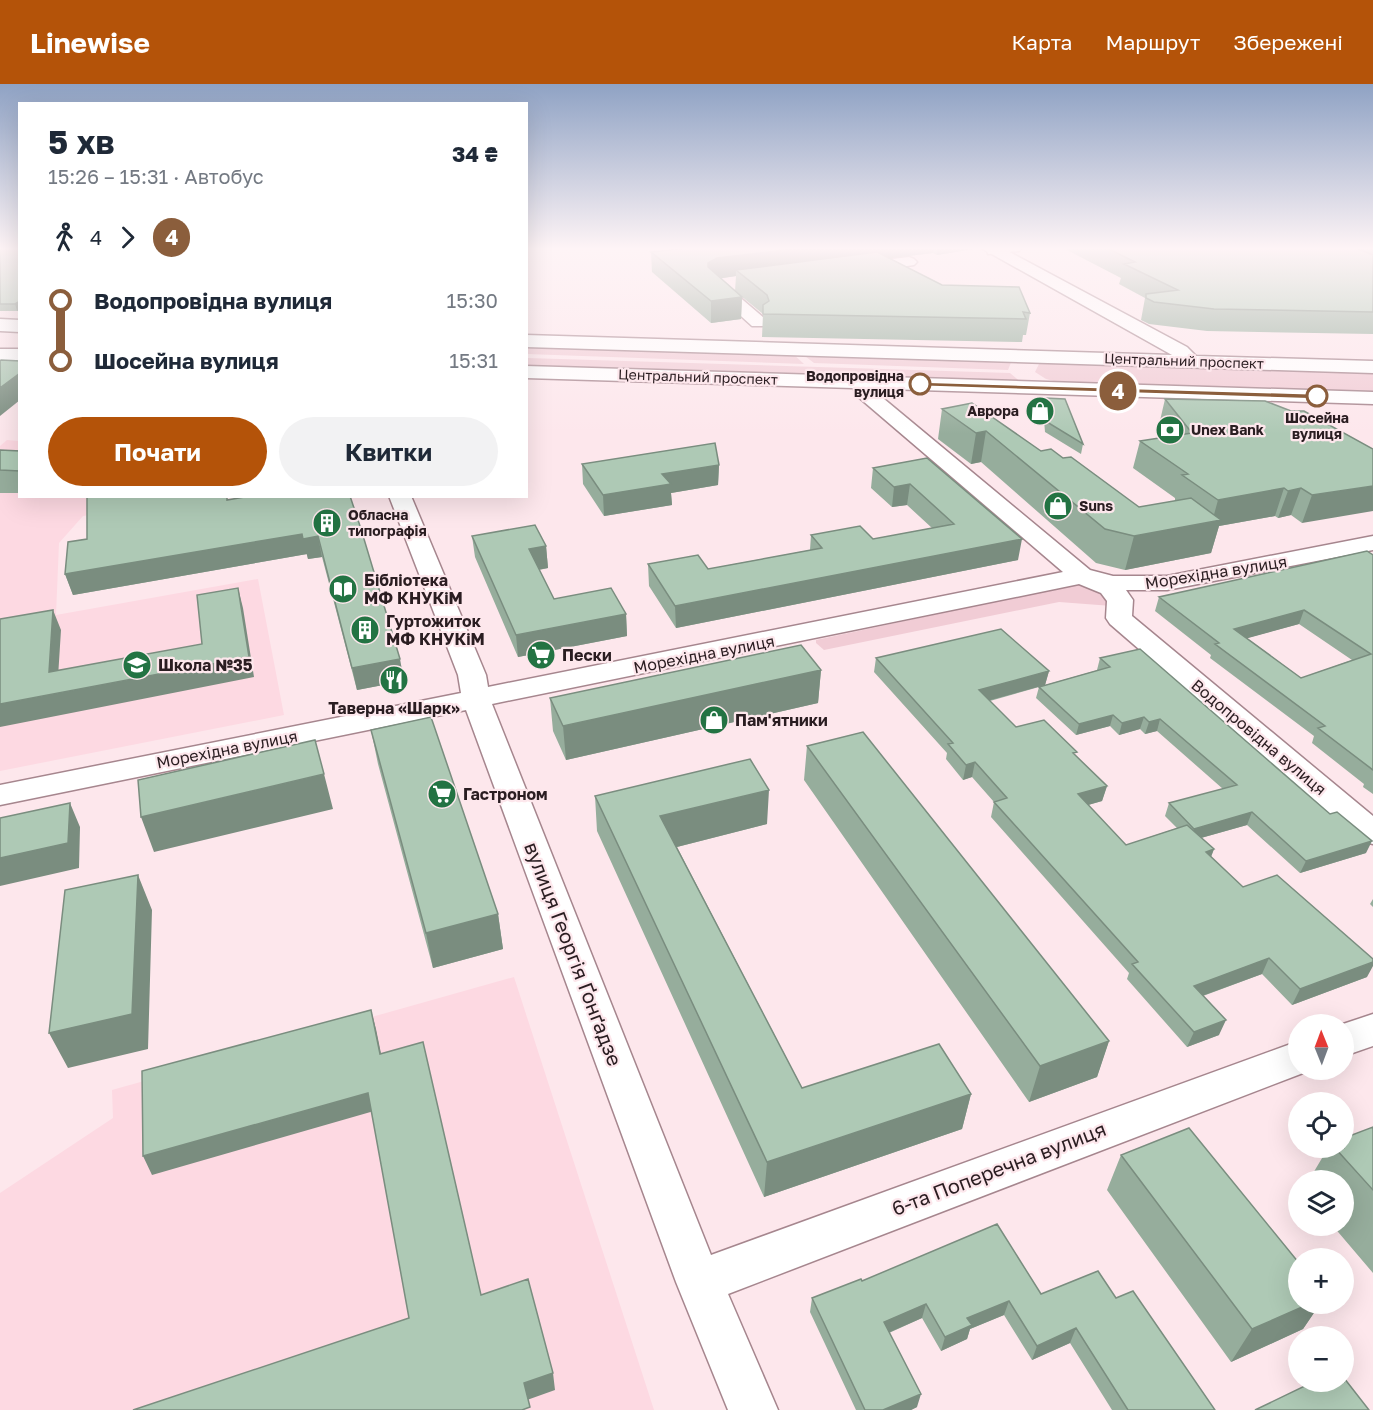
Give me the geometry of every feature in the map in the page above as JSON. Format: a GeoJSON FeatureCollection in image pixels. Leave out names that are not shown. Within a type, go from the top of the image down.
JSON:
{"type":"FeatureCollection","features":[{"type":"Feature","properties":{"kind":"main road"},"geometry":{"type":"LineString","coordinates":[[1103,310],[1180,351],[1190,361]]}},
{"type":"Feature","properties":{"kind":"main road"},"geometry":{"type":"LineString","coordinates":[[0,325],[18,326]]}},
{"type":"Feature","properties":{"kind":"main road","name":"Центральний проспект"},"geometry":{"type":"LineString","coordinates":[[528,341],[1372,367]]}},
{"type":"Feature","properties":{"kind":"main road"},"geometry":{"type":"LineString","coordinates":[[1050,357],[1028,362],[1023,372],[1038,383],[1057,388]]}},
{"type":"Feature","properties":{"kind":"main road","name":"Центральний проспект"},"geometry":{"type":"LineString","coordinates":[[528,372],[1373,398]]}},
{"type":"Feature","properties":{"kind":"main road"},"geometry":{"type":"LineString","coordinates":[[1275,395],[1290,411],[1301,417]]}},
{"type":"Feature","properties":{"kind":"street"},"geometry":{"type":"LineString","coordinates":[[744,310],[758,322]]}},
{"type":"Feature","properties":{"kind":"street","name":"Водопровідна вулиця"},"geometry":{"type":"LineString","coordinates":[[860,382],[863,392],[1082,576],[1110,588],[1120,600],[1119,618],[1373,832]]}},
{"type":"Feature","properties":{"kind":"street","name":"вулиця Георгія Ґонґадзе"},"geometry":{"type":"LineString","coordinates":[[401,498],[472,675],[476,699],[699,1282],[753,1410]]}},
{"type":"Feature","properties":{"kind":"street","name":"Морехідна вулиця"},"geometry":{"type":"LineString","coordinates":[[0,795],[1082,576],[1113,583],[1167,582],[1373,543]]}},
{"type":"Feature","properties":{"kind":"street"},"geometry":{"type":"LineString","coordinates":[[1354,1037],[1373,1030]]}},
{"type":"Feature","properties":{"kind":"street","name":"6-та Поперечна вулиця"},"geometry":{"type":"LineString","coordinates":[[699,1282],[1288,1061]]}},
{"type":"Feature","properties":{"kind":"shaded area"},"geometry":{"type":"Polygon","coordinates":[[[528,345],[792,353],[804,364],[528,354],[528,345]]]}},
{"type":"Feature","properties":{"kind":"shaded area"},"geometry":{"type":"Polygon","coordinates":[[[801,353],[1012,360],[1008,370],[814,363],[801,353]]]}},
{"type":"Feature","properties":{"kind":"shaded area"},"geometry":{"type":"Polygon","coordinates":[[[528,358],[1010,373],[1022,383],[528,367],[528,358]]]}},
{"type":"Feature","properties":{"kind":"shaded area"},"geometry":{"type":"Polygon","coordinates":[[[1048,361],[1373,372],[1373,393],[1066,384],[1046,379],[1035,372],[1039,364],[1048,361]]]}},
{"type":"Feature","properties":{"kind":"shaded area","name":"Школа №35"},"geometry":{"type":"Polygon","coordinates":[[[7,440],[18,441],[18,498],[191,498],[83,516],[59,543],[56,615],[258,579],[284,715],[0,771],[0,446],[7,440]]]}},
{"type":"Feature","properties":{"kind":"shaded area"},"geometry":{"type":"Polygon","coordinates":[[[1077,584],[1097,586],[1112,606],[1059,602],[824,650],[816,643],[816,640],[1077,584]]]}},
{"type":"Feature","properties":{"kind":"shaded area"},"geometry":{"type":"Polygon","coordinates":[[[514,977],[654,1410],[0,1410],[0,1193],[113,1118],[112,1090],[514,977]]]}},
{"type":"Feature","properties":{"kind":"building"},"geometry":{"type":"Polygon","coordinates":[[[763,310],[1029,310],[1030,313],[1023,312],[1026,319],[763,314],[763,310]]]}},
{"type":"Feature","properties":{"kind":"building"},"geometry":{"type":"Polygon","coordinates":[[[1261,310],[1373,310],[1373,312],[1261,310]]]}},
{"type":"Feature","properties":{"kind":"building"},"geometry":{"type":"Polygon","coordinates":[[[0,361],[18,361],[18,374],[0,388],[0,361]]]}},
{"type":"Feature","properties":{"kind":"building"},"geometry":{"type":"Polygon","coordinates":[[[1045,398],[1065,399],[1083,444],[1047,422],[1045,398]]]}},
{"type":"Feature","properties":{"kind":"building"},"geometry":{"type":"Polygon","coordinates":[[[1165,399],[1265,401],[1291,411],[1304,411],[1373,449],[1373,486],[1312,495],[1301,488],[1288,491],[1284,488],[1218,500],[1182,475],[1188,474],[1140,441],[1192,433],[1165,399]]]}},
{"type":"Feature","properties":{"kind":"building"},"geometry":{"type":"Polygon","coordinates":[[[972,403],[1041,451],[1051,449],[1063,458],[1071,457],[1139,507],[1191,498],[1221,520],[1134,536],[1105,529],[986,431],[976,433],[942,409],[972,403]]]}},
{"type":"Feature","properties":{"kind":"building"},"geometry":{"type":"Polygon","coordinates":[[[715,443],[719,465],[662,474],[671,484],[603,495],[582,464],[715,443]]]}},
{"type":"Feature","properties":{"kind":"building"},"geometry":{"type":"Polygon","coordinates":[[[0,450],[18,451],[18,471],[0,470],[0,450]]]}},
{"type":"Feature","properties":{"kind":"building"},"geometry":{"type":"Polygon","coordinates":[[[927,458],[1022,539],[675,606],[648,564],[698,555],[708,569],[822,548],[811,535],[860,526],[873,539],[954,524],[910,484],[894,487],[873,468],[927,458]]]}},
{"type":"Feature","properties":{"kind":"building"},"geometry":{"type":"Polygon","coordinates":[[[87,498],[227,498],[227,500],[238,498],[351,498],[400,659],[352,668],[318,536],[303,539],[302,534],[65,574],[68,542],[87,539],[87,498]]]}},
{"type":"Feature","properties":{"kind":"building"},"geometry":{"type":"Polygon","coordinates":[[[535,525],[546,546],[529,549],[554,599],[611,588],[626,614],[516,635],[472,536],[535,525]]]}},
{"type":"Feature","properties":{"kind":"building"},"geometry":{"type":"Polygon","coordinates":[[[1367,551],[1373,555],[1373,770],[1318,728],[1325,726],[1215,644],[1219,643],[1159,597],[1367,551]],[[1304,610],[1234,629],[1301,678],[1371,654],[1304,610]]]}},
{"type":"Feature","properties":{"kind":"building"},"geometry":{"type":"Polygon","coordinates":[[[238,588],[249,657],[0,704],[0,619],[53,610],[49,672],[202,644],[197,595],[238,588]]]}},
{"type":"Feature","properties":{"kind":"building"},"geometry":{"type":"Polygon","coordinates":[[[1001,629],[1049,671],[979,690],[1016,727],[1044,720],[1077,752],[1073,753],[1107,786],[1078,794],[1126,845],[1187,825],[1214,849],[1206,852],[1243,887],[1277,875],[1373,959],[1373,962],[1300,989],[1269,958],[1194,986],[1226,1020],[1194,1032],[1132,964],[1138,962],[994,802],[1007,798],[975,762],[966,765],[948,744],[953,743],[876,658],[1001,629]]]}},
{"type":"Feature","properties":{"kind":"building"},"geometry":{"type":"Polygon","coordinates":[[[801,645],[821,670],[563,726],[550,698],[801,645]]]}},
{"type":"Feature","properties":{"kind":"building"},"geometry":{"type":"Polygon","coordinates":[[[1140,649],[1330,814],[1337,812],[1372,841],[1306,861],[1252,812],[1194,829],[1169,803],[1237,785],[1160,719],[1149,722],[1144,717],[1122,723],[1113,715],[1079,724],[1039,687],[1110,667],[1100,658],[1140,649]]]}},
{"type":"Feature","properties":{"kind":"building"},"geometry":{"type":"Polygon","coordinates":[[[431,717],[498,914],[426,933],[371,730],[431,717]]]}},
{"type":"Feature","properties":{"kind":"building"},"geometry":{"type":"Polygon","coordinates":[[[863,732],[1109,1041],[1040,1066],[807,746],[863,732]]]}},
{"type":"Feature","properties":{"kind":"building"},"geometry":{"type":"Polygon","coordinates":[[[315,740],[324,774],[141,817],[138,780],[315,740]]]}},
{"type":"Feature","properties":{"kind":"building"},"geometry":{"type":"Polygon","coordinates":[[[750,759],[769,790],[660,816],[802,1088],[939,1044],[971,1094],[767,1162],[595,796],[750,759]]]}},
{"type":"Feature","properties":{"kind":"building"},"geometry":{"type":"Polygon","coordinates":[[[70,803],[68,843],[0,858],[0,818],[70,803]]]}},
{"type":"Feature","properties":{"kind":"building"},"geometry":{"type":"Polygon","coordinates":[[[138,875],[132,1014],[49,1033],[65,890],[138,875]]]}},
{"type":"Feature","properties":{"kind":"building"},"geometry":{"type":"Polygon","coordinates":[[[371,1010],[380,1054],[423,1042],[481,1295],[528,1279],[553,1373],[524,1383],[530,1407],[522,1410],[133,1410],[409,1318],[368,1093],[143,1156],[142,1071],[371,1010]]]}},
{"type":"Feature","properties":{"kind":"building"},"geometry":{"type":"Polygon","coordinates":[[[1373,1127],[1373,1190],[1344,1158],[1354,1158],[1354,1134],[1373,1127]]]}},
{"type":"Feature","properties":{"kind":"building"},"geometry":{"type":"Polygon","coordinates":[[[1189,1128],[1288,1250],[1288,1313],[1252,1329],[1121,1155],[1189,1128]]]}},
{"type":"Feature","properties":{"kind":"building"},"geometry":{"type":"Polygon","coordinates":[[[997,1224],[1041,1294],[1098,1271],[1116,1298],[1133,1291],[1215,1410],[1128,1410],[1076,1328],[1037,1346],[1009,1301],[967,1318],[972,1325],[945,1337],[926,1304],[884,1322],[921,1394],[883,1410],[865,1410],[812,1298],[861,1279],[862,1281],[997,1224]]]}},
{"type":"Feature","properties":{"kind":"building"},"geometry":{"type":"Polygon","coordinates":[[[1354,1391],[1369,1410],[1255,1410],[1292,1392],[1354,1391]]]}},
{"type":"Feature","properties":{"kind":"bus line","name":"4"},"geometry":{"type":"LineString","coordinates":[[920,384],[1317,396]]}},
{"type":"Feature","properties":{"kind":"place","name":"Водопровідна вулиця"},"geometry":{"type":"Point","coordinates":[920,384]}},
{"type":"Feature","properties":{"kind":"place","name":"Шосейна вулиця"},"geometry":{"type":"Point","coordinates":[1317,396]}},
{"type":"Feature","properties":{"kind":"place","name":"Аврора"},"geometry":{"type":"Point","coordinates":[1040,411]}},
{"type":"Feature","properties":{"kind":"place","name":"Unex Bank"},"geometry":{"type":"Point","coordinates":[1170,430]}},
{"type":"Feature","properties":{"kind":"place","name":"Suns"},"geometry":{"type":"Point","coordinates":[1058,506]}},
{"type":"Feature","properties":{"kind":"place","name":"Обласна типографія"},"geometry":{"type":"Point","coordinates":[327,523]}},
{"type":"Feature","properties":{"kind":"place","name":"Бібліотека МФ КНУКіМ"},"geometry":{"type":"Point","coordinates":[343,589]}},
{"type":"Feature","properties":{"kind":"place","name":"Гуртожиток МФ КНУКіМ"},"geometry":{"type":"Point","coordinates":[365,630]}},
{"type":"Feature","properties":{"kind":"place","name":"Пески"},"geometry":{"type":"Point","coordinates":[541,655]}},
{"type":"Feature","properties":{"kind":"place","name":"Школа №35"},"geometry":{"type":"Point","coordinates":[137,665]}},
{"type":"Feature","properties":{"kind":"place","name":"Таверна «Шарк»"},"geometry":{"type":"Point","coordinates":[394,680]}},
{"type":"Feature","properties":{"kind":"place","name":"Пам'ятники"},"geometry":{"type":"Point","coordinates":[714,720]}},
{"type":"Feature","properties":{"kind":"place","name":"Гастроном"},"geometry":{"type":"Point","coordinates":[442,794]}}]}
